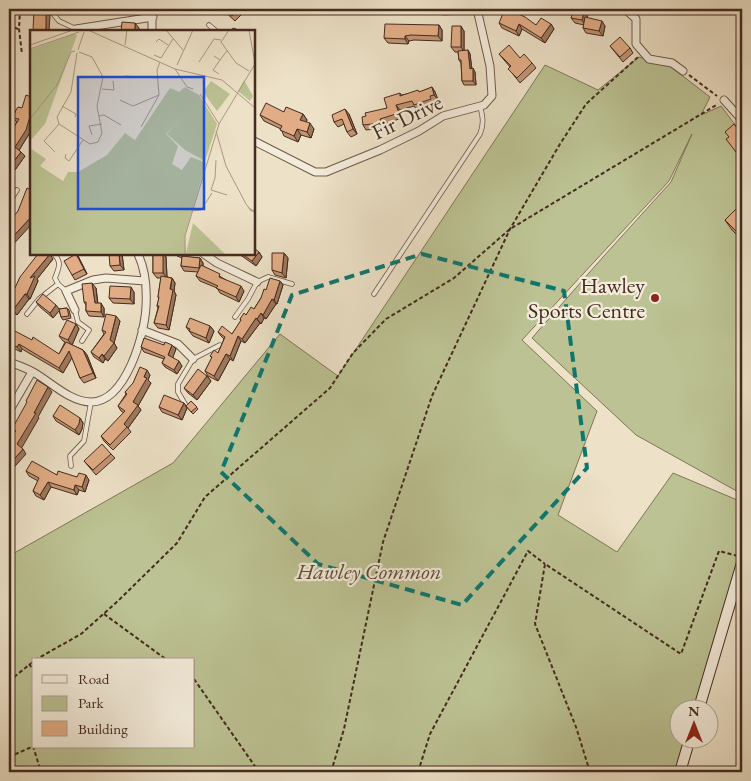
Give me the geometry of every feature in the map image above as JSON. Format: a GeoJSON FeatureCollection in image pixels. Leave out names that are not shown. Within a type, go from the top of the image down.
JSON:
{"type":"FeatureCollection","features":[{"type":"Feature","properties":{"kind":"street"},"geometry":{"type":"LineString","coordinates":[[436,9],[444,11],[478,9]]}},
{"type":"Feature","properties":{"kind":"street","name":"Fir Drive"},"geometry":{"type":"LineString","coordinates":[[255,142],[315,172],[326,172],[388,146],[419,131],[443,116],[484,105],[492,96],[490,66],[478,9]]}},
{"type":"Feature","properties":{"kind":"street"},"geometry":{"type":"LineString","coordinates":[[625,9],[636,19],[636,44],[642,51],[649,58],[672,63],[683,71]]}},
{"type":"Feature","properties":{"kind":"street"},"geometry":{"type":"LineString","coordinates":[[76,30],[153,13],[152,30]]}},
{"type":"Feature","properties":{"kind":"street"},"geometry":{"type":"LineString","coordinates":[[724,100],[740,123]]}},
{"type":"Feature","properties":{"kind":"street"},"geometry":{"type":"LineString","coordinates":[[9,362],[32,372],[76,399],[91,402],[105,398],[119,387],[132,363],[142,330],[146,307],[145,281],[142,262],[138,255]]}},
{"type":"Feature","properties":{"kind":"street"},"geometry":{"type":"LineString","coordinates":[[205,255],[217,263],[256,282]]}},
{"type":"Feature","properties":{"kind":"street"},"geometry":{"type":"LineString","coordinates":[[75,310],[66,291],[93,280],[106,278],[145,281]]}},
{"type":"Feature","properties":{"kind":"street"},"geometry":{"type":"LineString","coordinates":[[142,330],[178,344],[193,359]]}},
{"type":"Feature","properties":{"kind":"street"},"geometry":{"type":"LineString","coordinates":[[9,416],[10,408],[32,372]]}},
{"type":"Feature","properties":{"kind":"street"},"geometry":{"type":"LineString","coordinates":[[702,698],[742,563]]}},
{"type":"Feature","properties":{"kind":"street"},"geometry":{"type":"LineString","coordinates":[[680,772],[687,748]]}},
{"type":"Feature","properties":{"kind":"lane"},"geometry":{"type":"LineString","coordinates":[[50,10],[59,21],[76,30]]}},
{"type":"Feature","properties":{"kind":"lane"},"geometry":{"type":"LineString","coordinates":[[209,25],[215,30]]}},
{"type":"Feature","properties":{"kind":"lane"},"geometry":{"type":"LineString","coordinates":[[374,294],[480,134],[483,120],[480,106]]}},
{"type":"Feature","properties":{"kind":"lane"},"geometry":{"type":"LineString","coordinates":[[9,202],[17,190]]}},
{"type":"Feature","properties":{"kind":"lane"},"geometry":{"type":"LineString","coordinates":[[55,255],[59,259],[55,278],[58,284],[66,291]]}},
{"type":"Feature","properties":{"kind":"lane"},"geometry":{"type":"LineString","coordinates":[[235,317],[248,299],[256,282],[268,277],[292,284]]}},
{"type":"Feature","properties":{"kind":"lane"},"geometry":{"type":"LineString","coordinates":[[27,314],[39,299],[58,284]]}},
{"type":"Feature","properties":{"kind":"lane"},"geometry":{"type":"LineString","coordinates":[[75,310],[78,322],[89,330],[82,342]]}},
{"type":"Feature","properties":{"kind":"lane"},"geometry":{"type":"LineString","coordinates":[[185,404],[178,392],[178,384],[193,359],[220,345]]}},
{"type":"Feature","properties":{"kind":"lane"},"geometry":{"type":"LineString","coordinates":[[71,466],[70,456],[84,440],[87,431],[91,402]]}},
{"type":"Feature","properties":{"kind":"path"},"geometry":{"type":"LineString","coordinates":[[20,9],[19,29],[22,54]]}},
{"type":"Feature","properties":{"kind":"path"},"geometry":{"type":"LineString","coordinates":[[9,25],[19,29]]}},
{"type":"Feature","properties":{"kind":"path"},"geometry":{"type":"LineString","coordinates":[[330,772],[344,729],[383,542],[432,396],[510,229],[560,144],[586,104],[639,57],[642,51]]}},
{"type":"Feature","properties":{"kind":"path"},"geometry":{"type":"LineString","coordinates":[[38,658],[81,634],[104,614],[177,542],[205,497],[330,388],[353,353],[386,319],[454,278],[510,229],[724,100],[683,71]]}},
{"type":"Feature","properties":{"kind":"path"},"geometry":{"type":"LineString","coordinates":[[418,772],[430,734],[528,550],[545,564],[681,654],[719,551],[742,557]]}},
{"type":"Feature","properties":{"kind":"path"},"geometry":{"type":"LineString","coordinates":[[545,564],[535,624],[576,727],[590,772]]}},
{"type":"Feature","properties":{"kind":"path"},"geometry":{"type":"LineString","coordinates":[[104,614],[164,658]]}},
{"type":"Feature","properties":{"kind":"path"},"geometry":{"type":"LineString","coordinates":[[9,681],[32,662]]}},
{"type":"Feature","properties":{"kind":"path"},"geometry":{"type":"LineString","coordinates":[[29,664],[32,668]]}},
{"type":"Feature","properties":{"kind":"path"},"geometry":{"type":"LineString","coordinates":[[195,680],[259,772]]}},
{"type":"Feature","properties":{"kind":"path"},"geometry":{"type":"LineString","coordinates":[[9,757],[32,746]]}},
{"type":"Feature","properties":{"kind":"path"},"geometry":{"type":"LineString","coordinates":[[34,748],[41,772]]}},
{"type":"Feature","properties":{"kind":"highlighted area"},"geometry":{"type":"Polygon","coordinates":[[[422,254],[564,291],[587,468],[462,605],[318,564],[221,472],[292,295],[422,254]]]}},
{"type":"Feature","properties":{"kind":"green space","name":"Hawley Common"},"geometry":{"type":"Polygon","coordinates":[[[639,57],[671,67],[710,97],[701,115],[721,106],[742,134],[742,494],[636,435],[532,338],[671,182],[692,134],[669,181],[522,340],[597,411],[558,515],[617,552],[673,473],[742,502],[742,564],[703,698],[668,698],[668,748],[689,748],[682,772],[9,772],[9,556],[173,463],[280,334],[338,376],[545,65],[598,90],[639,57]]]}},
{"type":"Feature","properties":{"kind":"building"},"geometry":{"type":"Polygon","coordinates":[[[34,9],[45,9],[46,30],[33,30],[34,9]]]}},
{"type":"Feature","properties":{"kind":"building"},"geometry":{"type":"Polygon","coordinates":[[[224,9],[239,9],[232,16],[224,9]]]}},
{"type":"Feature","properties":{"kind":"building"},"geometry":{"type":"Polygon","coordinates":[[[574,9],[585,9],[582,20],[571,18],[574,9]]]}},
{"type":"Feature","properties":{"kind":"building"},"geometry":{"type":"Polygon","coordinates":[[[504,11],[511,14],[512,11],[536,25],[541,18],[551,24],[541,38],[519,24],[516,31],[499,23],[504,11]]]}},
{"type":"Feature","properties":{"kind":"building"},"geometry":{"type":"Polygon","coordinates":[[[585,17],[602,21],[599,31],[583,28],[585,17]]]}},
{"type":"Feature","properties":{"kind":"building"},"geometry":{"type":"Polygon","coordinates":[[[122,22],[135,23],[135,30],[121,30],[122,22]]]}},
{"type":"Feature","properties":{"kind":"building"},"geometry":{"type":"Polygon","coordinates":[[[385,24],[439,25],[438,36],[411,35],[405,36],[405,39],[384,38],[385,24]]]}},
{"type":"Feature","properties":{"kind":"building"},"geometry":{"type":"Polygon","coordinates":[[[452,26],[461,26],[461,47],[451,47],[452,26]]]}},
{"type":"Feature","properties":{"kind":"building"},"geometry":{"type":"Polygon","coordinates":[[[620,37],[630,48],[620,57],[610,46],[620,37]]]}},
{"type":"Feature","properties":{"kind":"building"},"geometry":{"type":"Polygon","coordinates":[[[509,45],[520,58],[524,54],[532,63],[517,78],[508,69],[511,66],[499,54],[509,45]]]}},
{"type":"Feature","properties":{"kind":"building"},"geometry":{"type":"Polygon","coordinates":[[[468,50],[470,69],[473,68],[473,81],[462,81],[461,60],[459,60],[458,51],[468,50]]]}},
{"type":"Feature","properties":{"kind":"building"},"geometry":{"type":"Polygon","coordinates":[[[432,87],[434,95],[430,96],[431,99],[414,105],[412,101],[396,105],[399,113],[380,119],[381,123],[363,125],[362,117],[366,116],[365,113],[387,108],[384,98],[400,93],[400,96],[418,90],[419,92],[432,87]]]}},
{"type":"Feature","properties":{"kind":"building"},"geometry":{"type":"Polygon","coordinates":[[[26,95],[30,97],[30,116],[26,130],[15,147],[21,152],[11,165],[9,163],[9,135],[19,119],[13,118],[16,110],[18,107],[22,108],[26,95]]]}},
{"type":"Feature","properties":{"kind":"building"},"geometry":{"type":"Polygon","coordinates":[[[266,103],[284,112],[286,107],[303,114],[300,120],[310,123],[307,132],[297,129],[294,136],[280,130],[282,126],[260,115],[266,103]]]}},
{"type":"Feature","properties":{"kind":"building"},"geometry":{"type":"Polygon","coordinates":[[[345,109],[353,129],[347,132],[342,119],[334,122],[332,115],[345,109]]]}},
{"type":"Feature","properties":{"kind":"building"},"geometry":{"type":"Polygon","coordinates":[[[734,124],[742,135],[742,166],[736,157],[739,156],[726,139],[729,137],[725,132],[734,124]]]}},
{"type":"Feature","properties":{"kind":"building"},"geometry":{"type":"Polygon","coordinates":[[[27,188],[30,190],[30,218],[9,241],[9,222],[18,211],[27,188]]]}},
{"type":"Feature","properties":{"kind":"building"},"geometry":{"type":"Polygon","coordinates":[[[742,203],[742,237],[725,220],[742,203]]]}},
{"type":"Feature","properties":{"kind":"building"},"geometry":{"type":"Polygon","coordinates":[[[255,249],[259,252],[252,261],[243,255],[255,255],[255,249]]]}},
{"type":"Feature","properties":{"kind":"building"},"geometry":{"type":"Polygon","coordinates":[[[272,253],[284,253],[282,273],[272,270],[272,253]]]}},
{"type":"Feature","properties":{"kind":"building"},"geometry":{"type":"Polygon","coordinates":[[[37,255],[49,255],[30,278],[35,276],[27,294],[25,294],[13,310],[9,306],[9,294],[14,290],[20,277],[37,255]]]}},
{"type":"Feature","properties":{"kind":"building"},"geometry":{"type":"Polygon","coordinates":[[[77,255],[84,269],[72,275],[64,261],[77,255]]]}},
{"type":"Feature","properties":{"kind":"building"},"geometry":{"type":"Polygon","coordinates":[[[109,255],[119,255],[120,265],[110,266],[109,255]]]}},
{"type":"Feature","properties":{"kind":"building"},"geometry":{"type":"Polygon","coordinates":[[[153,255],[163,255],[163,273],[153,273],[153,255]]]}},
{"type":"Feature","properties":{"kind":"building"},"geometry":{"type":"Polygon","coordinates":[[[182,256],[200,258],[199,268],[181,266],[182,256]]]}},
{"type":"Feature","properties":{"kind":"building"},"geometry":{"type":"Polygon","coordinates":[[[201,265],[220,274],[219,277],[241,286],[236,297],[196,276],[201,265]]]}},
{"type":"Feature","properties":{"kind":"building"},"geometry":{"type":"Polygon","coordinates":[[[161,276],[172,278],[170,289],[173,290],[166,325],[154,323],[159,306],[157,306],[161,276]]]}},
{"type":"Feature","properties":{"kind":"building"},"geometry":{"type":"Polygon","coordinates":[[[270,278],[280,281],[274,300],[272,299],[263,315],[261,313],[256,318],[242,339],[238,336],[230,356],[226,354],[214,376],[205,371],[212,357],[210,356],[214,350],[218,353],[225,337],[218,332],[222,326],[232,334],[244,313],[246,315],[251,307],[254,309],[264,289],[266,290],[270,278]]]}},
{"type":"Feature","properties":{"kind":"building"},"geometry":{"type":"Polygon","coordinates":[[[92,283],[95,303],[101,303],[101,312],[86,311],[82,284],[92,283]]]}},
{"type":"Feature","properties":{"kind":"building"},"geometry":{"type":"Polygon","coordinates":[[[110,286],[131,287],[130,299],[109,298],[110,286]]]}},
{"type":"Feature","properties":{"kind":"building"},"geometry":{"type":"Polygon","coordinates":[[[43,294],[56,305],[50,313],[36,302],[43,294]]]}},
{"type":"Feature","properties":{"kind":"building"},"geometry":{"type":"Polygon","coordinates":[[[67,308],[69,316],[61,317],[59,309],[67,308]]]}},
{"type":"Feature","properties":{"kind":"building"},"geometry":{"type":"Polygon","coordinates":[[[106,314],[116,316],[110,340],[114,343],[104,356],[102,354],[99,358],[91,352],[106,332],[102,330],[106,314]]]}},
{"type":"Feature","properties":{"kind":"building"},"geometry":{"type":"Polygon","coordinates":[[[190,318],[210,326],[206,338],[189,331],[190,329],[186,327],[190,318]]]}},
{"type":"Feature","properties":{"kind":"building"},"geometry":{"type":"Polygon","coordinates":[[[67,320],[76,324],[68,340],[59,336],[67,320]]]}},
{"type":"Feature","properties":{"kind":"building"},"geometry":{"type":"Polygon","coordinates":[[[13,330],[32,340],[33,337],[59,354],[66,342],[83,350],[93,373],[80,378],[69,351],[59,368],[19,344],[17,347],[9,343],[9,336],[13,330]]]}},
{"type":"Feature","properties":{"kind":"building"},"geometry":{"type":"Polygon","coordinates":[[[144,338],[164,345],[165,342],[172,345],[168,355],[179,361],[174,370],[162,363],[165,357],[141,347],[144,338]]]}},
{"type":"Feature","properties":{"kind":"building"},"geometry":{"type":"Polygon","coordinates":[[[140,367],[147,370],[144,377],[147,378],[133,402],[138,405],[124,424],[127,427],[110,445],[101,436],[125,411],[118,406],[127,394],[125,392],[133,383],[140,367]]]}},
{"type":"Feature","properties":{"kind":"building"},"geometry":{"type":"Polygon","coordinates":[[[198,369],[207,376],[193,395],[184,388],[198,369]]]}},
{"type":"Feature","properties":{"kind":"building"},"geometry":{"type":"Polygon","coordinates":[[[37,380],[48,387],[34,413],[36,413],[17,444],[23,449],[9,465],[9,439],[16,431],[12,429],[37,380]]]}},
{"type":"Feature","properties":{"kind":"building"},"geometry":{"type":"Polygon","coordinates":[[[164,395],[184,403],[178,415],[159,407],[164,395]]]}},
{"type":"Feature","properties":{"kind":"building"},"geometry":{"type":"Polygon","coordinates":[[[191,401],[197,407],[191,412],[186,406],[191,401]]]}},
{"type":"Feature","properties":{"kind":"building"},"geometry":{"type":"Polygon","coordinates":[[[60,405],[80,418],[75,430],[53,416],[60,405]]]}},
{"type":"Feature","properties":{"kind":"building"},"geometry":{"type":"Polygon","coordinates":[[[102,444],[111,454],[93,470],[84,461],[102,444]]]}},
{"type":"Feature","properties":{"kind":"building"},"geometry":{"type":"Polygon","coordinates":[[[32,461],[57,475],[58,471],[77,477],[79,473],[86,475],[82,487],[75,485],[74,490],[48,482],[40,495],[33,491],[39,478],[26,471],[32,461]]]}},
{"type":"Feature","properties":{"kind":"place","name":"Hawley Sports Centre"},"geometry":{"type":"Point","coordinates":[655,298]}}]}
